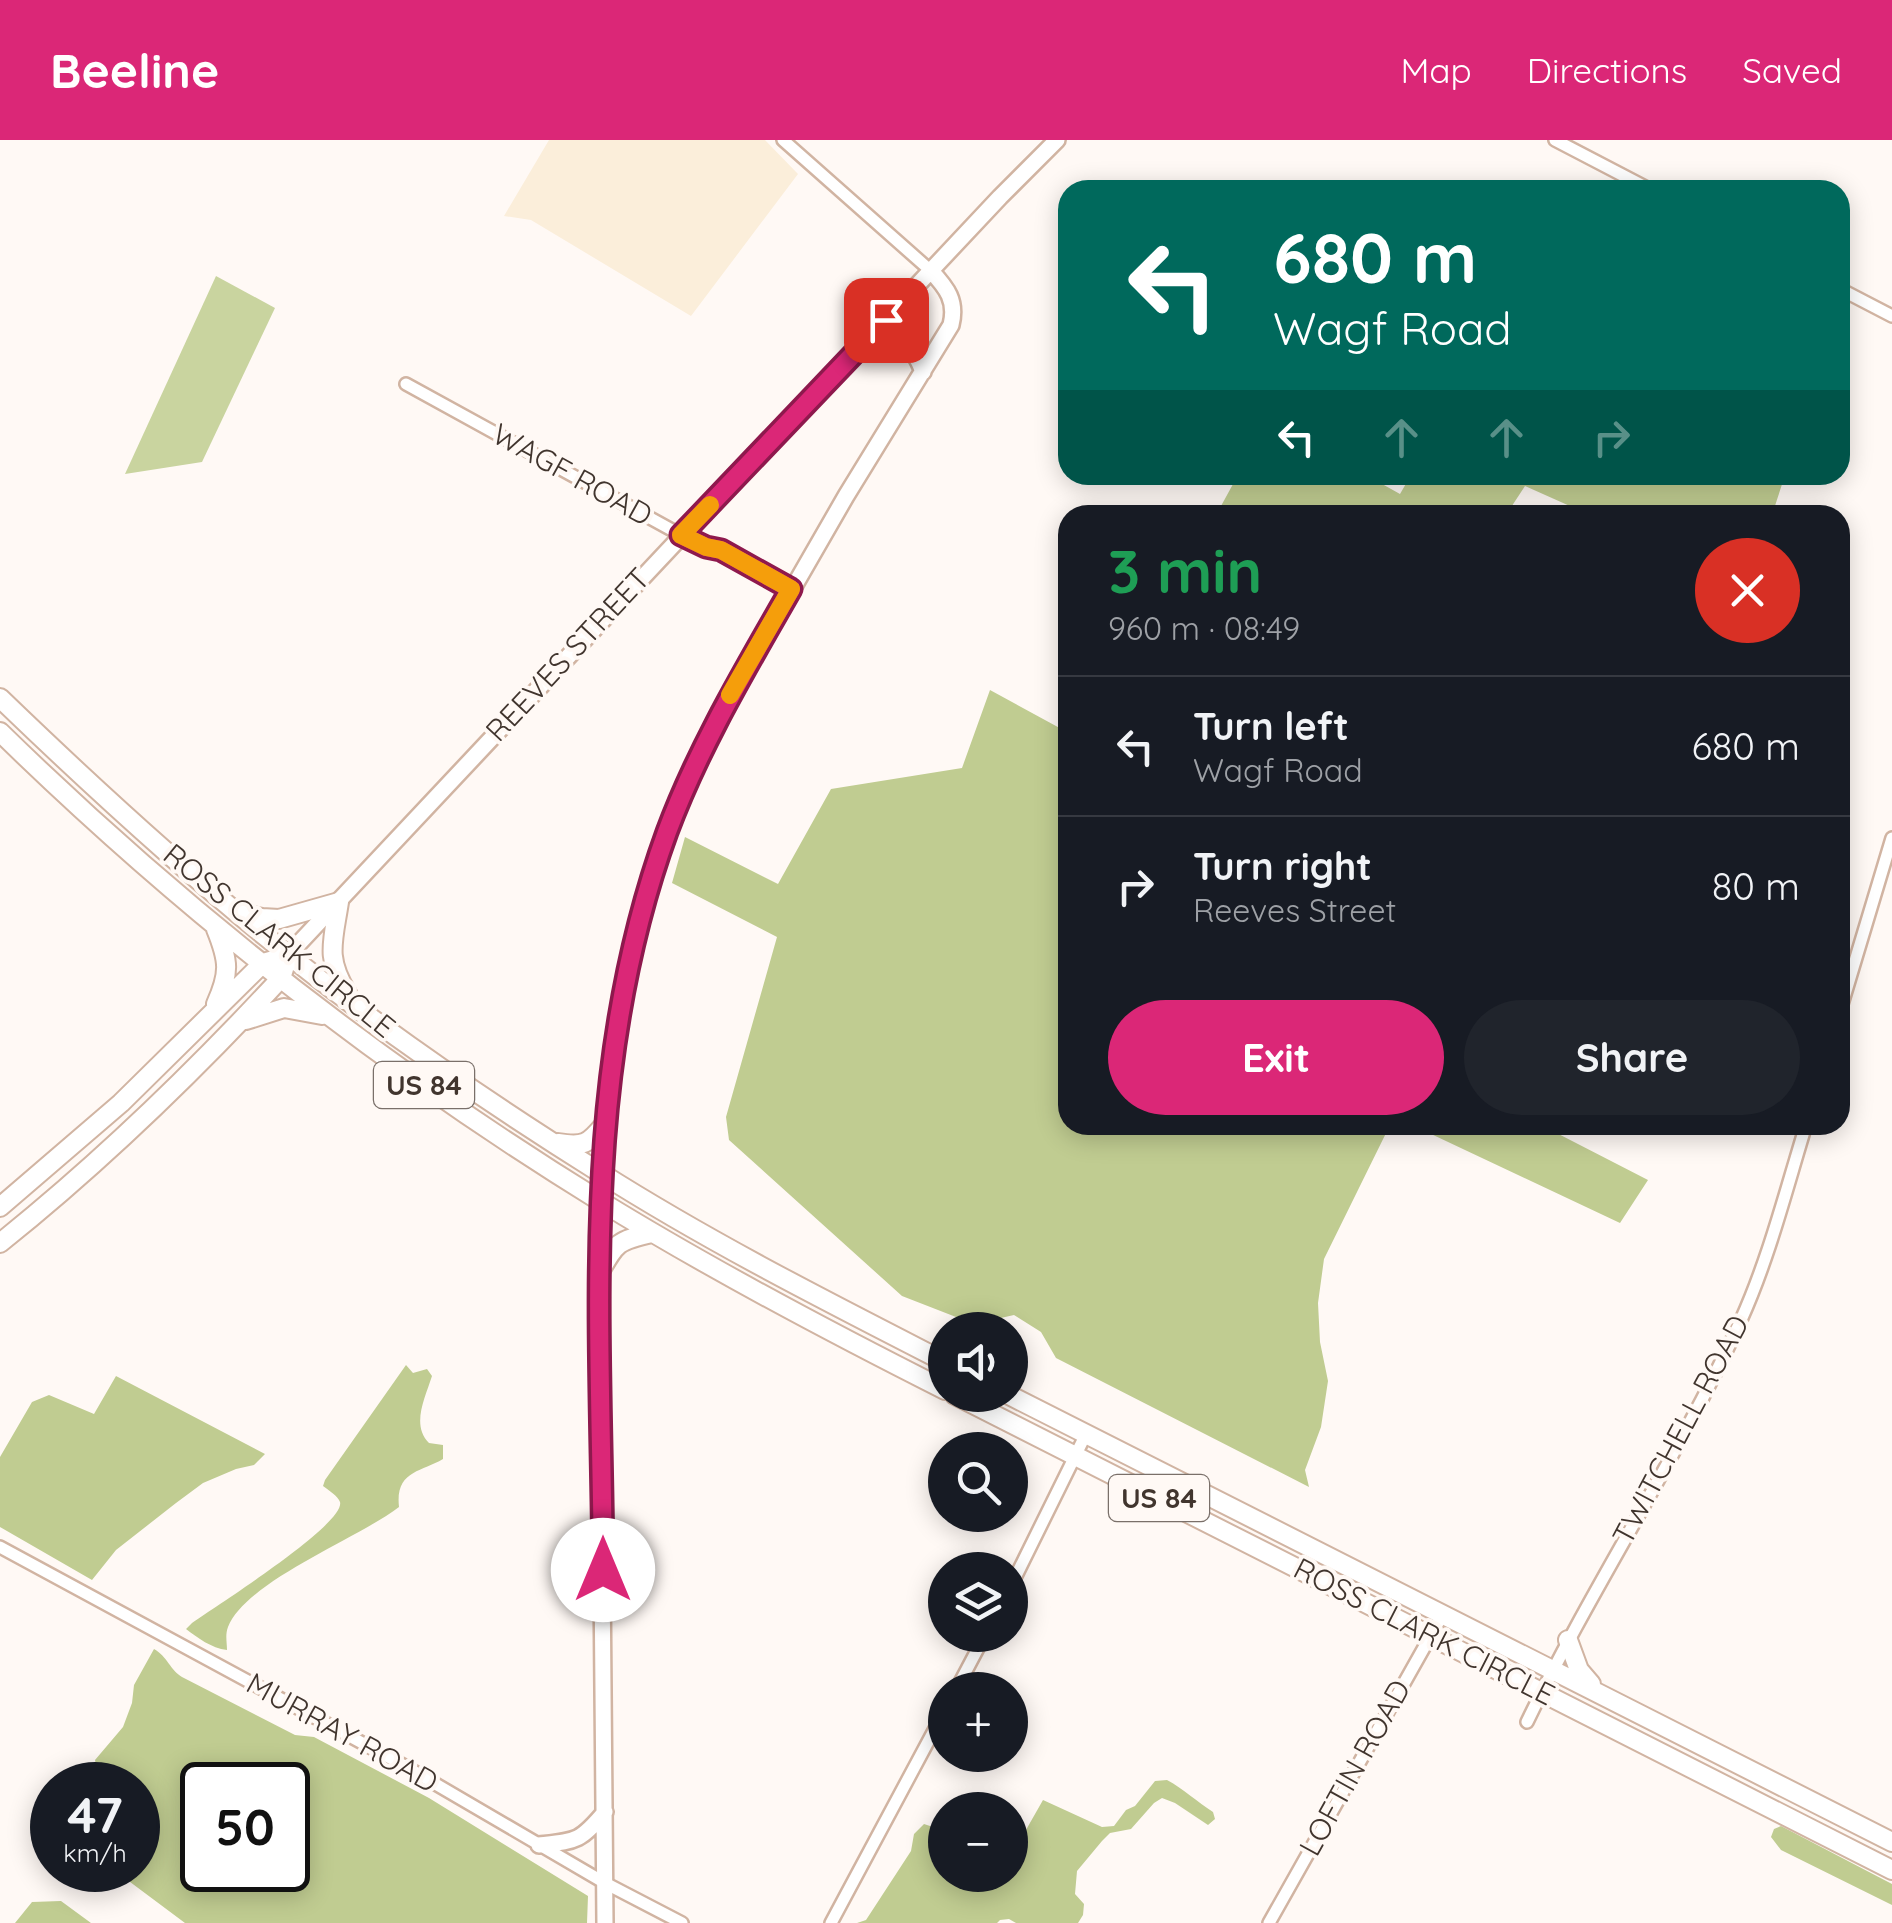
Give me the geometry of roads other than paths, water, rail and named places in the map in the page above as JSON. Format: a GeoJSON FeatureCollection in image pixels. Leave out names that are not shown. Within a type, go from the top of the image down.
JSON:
{"type":"FeatureCollection","features":[{"type":"Feature","properties":{"kind":"highway","name":"ROSS CLARK CIRCLE"},"geometry":{"type":"LineString","coordinates":[[0,698],[126,816],[237,912],[352,1002],[602,1174],[784,1279],[928,1353]]}},
{"type":"Feature","properties":{"kind":"highway","name":"ROSS CLARK CIRCLE"},"geometry":{"type":"LineString","coordinates":[[0,732],[108,834],[214,924],[330,1017],[475,1120],[652,1232],[786,1308],[928,1381]]}},
{"type":"Feature","properties":{"kind":"highway"},"geometry":{"type":"LineString","coordinates":[[237,912],[279,919],[339,902],[332,957],[337,976],[352,1002]]}},
{"type":"Feature","properties":{"kind":"highway"},"geometry":{"type":"LineString","coordinates":[[209,1019],[228,968],[214,924]]}},
{"type":"Feature","properties":{"kind":"highway","name":"REEVES STREET"},"geometry":{"type":"LineString","coordinates":[[0,1207],[121,1103],[263,964],[288,954]]}},
{"type":"Feature","properties":{"kind":"highway","name":"REEVES STREET"},"geometry":{"type":"LineString","coordinates":[[0,1243],[154,1106],[241,1022],[281,978],[288,954]]}},
{"type":"Feature","properties":{"kind":"highway"},"geometry":{"type":"LineString","coordinates":[[241,1022],[284,1008],[330,1017]]}},
{"type":"Feature","properties":{"kind":"highway"},"geometry":{"type":"LineString","coordinates":[[553,1142],[585,1144],[604,1124]]}},
{"type":"Feature","properties":{"kind":"highway"},"geometry":{"type":"LineString","coordinates":[[598,1275],[618,1244],[652,1232]]}},
{"type":"Feature","properties":{"kind":"highway","name":"ROSS CLARK CIRCLE"},"geometry":{"type":"LineString","coordinates":[[1028,1405],[1892,1842]]}},
{"type":"Feature","properties":{"kind":"highway","name":"ROSS CLARK CIRCLE"},"geometry":{"type":"LineString","coordinates":[[989,1412],[1892,1870]]}},
{"type":"Feature","properties":{"kind":"highway"},"geometry":{"type":"LineString","coordinates":[[1568,1640],[1579,1670],[1598,1692]]}},
{"type":"Feature","properties":{"kind":"main road","name":"REEVES STREET"},"geometry":{"type":"LineString","coordinates":[[288,954],[1057,140]]}},
{"type":"Feature","properties":{"kind":"main road"},"geometry":{"type":"LineString","coordinates":[[605,1923],[598,1275],[604,1124],[623,986],[656,864],[712,729],[791,589],[948,333],[953,304],[946,287],[931,271]]}},
{"type":"Feature","properties":{"kind":"main road"},"geometry":{"type":"LineString","coordinates":[[863,344],[902,343],[914,352],[923,372]]}},
{"type":"Feature","properties":{"kind":"main road"},"geometry":{"type":"LineString","coordinates":[[539,1844],[580,1838],[605,1812]]}},
{"type":"Feature","properties":{"kind":"street"},"geometry":{"type":"LineString","coordinates":[[783,140],[931,271]]}},
{"type":"Feature","properties":{"kind":"street"},"geometry":{"type":"LineString","coordinates":[[1556,140],[1632,180]]}},
{"type":"Feature","properties":{"kind":"street"},"geometry":{"type":"LineString","coordinates":[[1850,294],[1892,316]]}},
{"type":"Feature","properties":{"kind":"street","name":"WAGF ROAD"},"geometry":{"type":"LineString","coordinates":[[406,384],[681,535],[730,554],[791,589]]}},
{"type":"Feature","properties":{"kind":"street"},"geometry":{"type":"LineString","coordinates":[[1850,977],[1892,838]]}},
{"type":"Feature","properties":{"kind":"street","name":"TWITCHELL ROAD"},"geometry":{"type":"LineString","coordinates":[[1526,1722],[1740,1321],[1768,1249],[1803,1135]]}},
{"type":"Feature","properties":{"kind":"street"},"geometry":{"type":"LineString","coordinates":[[1027,1552],[1086,1434]]}},
{"type":"Feature","properties":{"kind":"street","name":"MURRAY ROAD"},"geometry":{"type":"LineString","coordinates":[[1,1550],[403,1765],[682,1923]]}},
{"type":"Feature","properties":{"kind":"street","name":"LOFTIN ROAD"},"geometry":{"type":"LineString","coordinates":[[1268,1923],[1442,1614]]}},
{"type":"Feature","properties":{"kind":"street"},"geometry":{"type":"LineString","coordinates":[[831,1923],[928,1742]]}}]}
